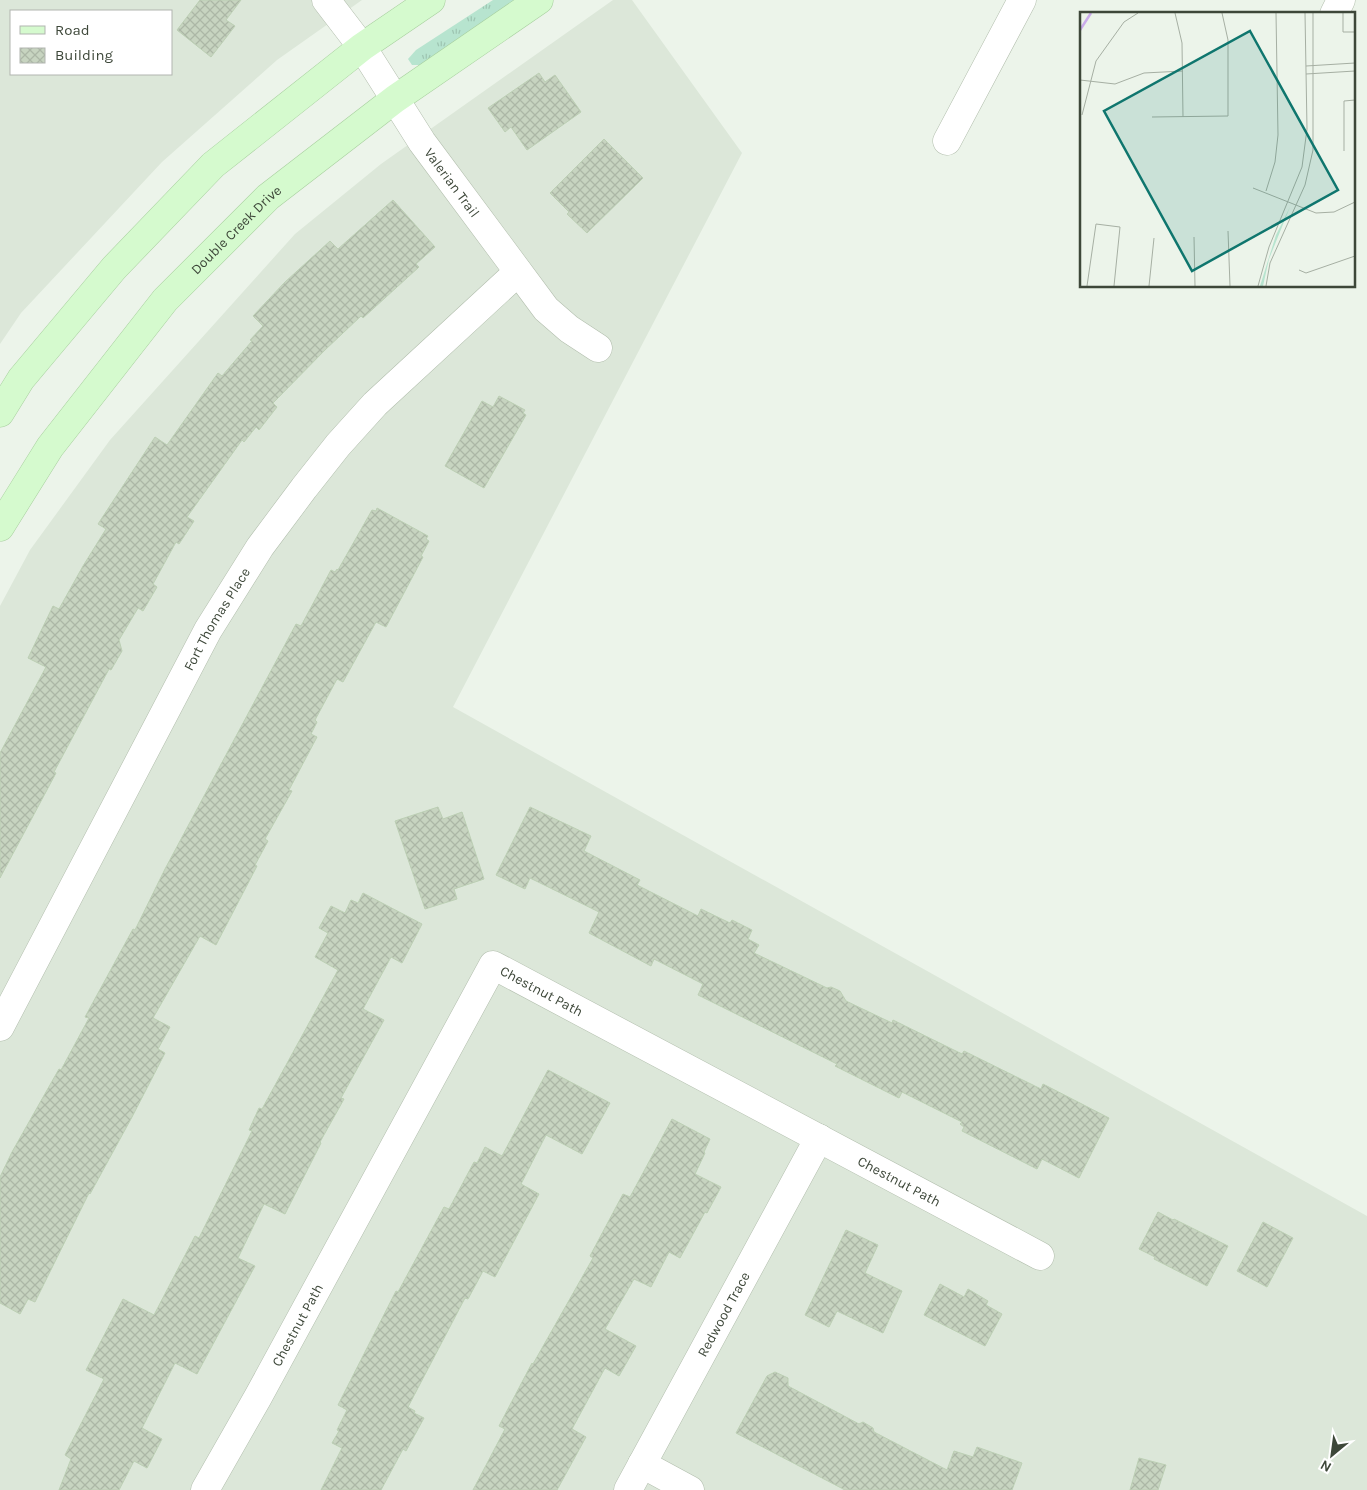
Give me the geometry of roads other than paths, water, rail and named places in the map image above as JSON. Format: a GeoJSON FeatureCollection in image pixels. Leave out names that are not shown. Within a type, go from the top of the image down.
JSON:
{"type":"FeatureCollection","features":[{"type":"Feature","properties":{"kind":"street","name":"Valerian Trail"},"geometry":{"type":"LineString","coordinates":[[326,0],[362,46],[422,142],[546,309],[569,329],[598,348]]}},
{"type":"Feature","properties":{"kind":"street"},"geometry":{"type":"LineString","coordinates":[[0,413],[21,379],[114,268],[213,165],[362,46],[431,0]]}},
{"type":"Feature","properties":{"kind":"street","name":"Double Creek Drive"},"geometry":{"type":"LineString","coordinates":[[0,527],[50,447],[165,300],[268,197],[395,99],[538,0]]}},
{"type":"Feature","properties":{"kind":"street"},"geometry":{"type":"LineString","coordinates":[[946,141],[1022,0]]}},
{"type":"Feature","properties":{"kind":"street"},"geometry":{"type":"LineString","coordinates":[[1335,12],[1341,0]]}},
{"type":"Feature","properties":{"kind":"street","name":"Fort Thomas Place"},"geometry":{"type":"LineString","coordinates":[[0,1027],[208,630],[260,547],[304,488],[375,404],[518,272]]}},
{"type":"Feature","properties":{"kind":"street","name":"Chestnut Path"},"geometry":{"type":"LineString","coordinates":[[205,1490],[258,1397],[493,965],[1040,1256]]}},
{"type":"Feature","properties":{"kind":"street","name":"Redwood Trace"},"geometry":{"type":"LineString","coordinates":[[628,1490],[820,1138]]}},
{"type":"Feature","properties":{"kind":"street"},"geometry":{"type":"LineString","coordinates":[[642,1464],[690,1490]]}}]}
